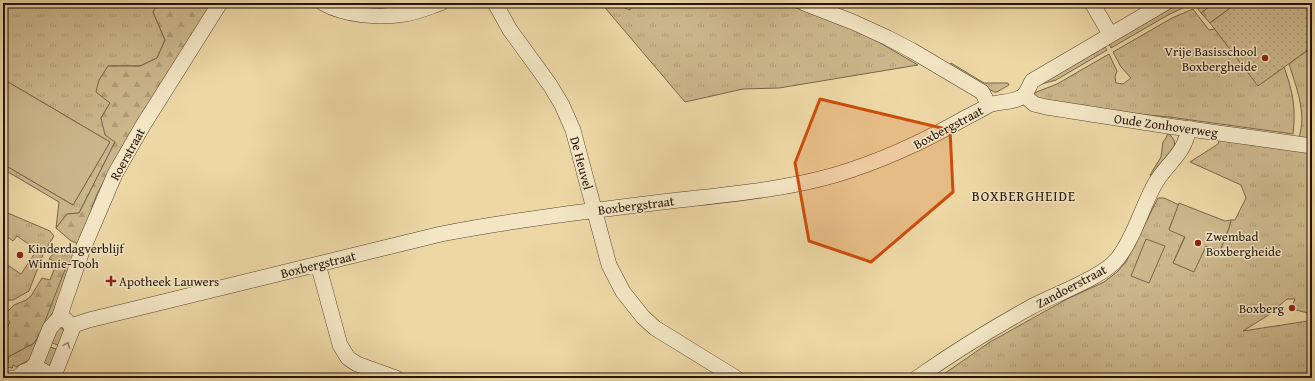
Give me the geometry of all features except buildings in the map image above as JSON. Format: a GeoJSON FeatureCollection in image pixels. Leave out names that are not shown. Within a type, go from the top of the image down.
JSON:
{"type":"FeatureCollection","features":[{"type":"Feature","properties":{"kind":"street","name":"Roerstraat"},"geometry":{"type":"LineString","coordinates":[[65,322],[82,251],[115,174],[142,127],[220,3]]}},
{"type":"Feature","properties":{"kind":"street"},"geometry":{"type":"LineString","coordinates":[[323,3],[341,10],[364,14],[385,15],[405,14],[441,3]]}},
{"type":"Feature","properties":{"kind":"street","name":"De Heuvel"},"geometry":{"type":"LineString","coordinates":[[495,3],[510,30],[550,85],[562,105],[573,130],[588,183],[608,265],[622,292],[643,317],[655,328],[736,378]]}},
{"type":"Feature","properties":{"kind":"street"},"geometry":{"type":"LineString","coordinates":[[804,3],[853,22],[911,50],[982,92],[989,105]]}},
{"type":"Feature","properties":{"kind":"street"},"geometry":{"type":"LineString","coordinates":[[1092,3],[1110,34]]}},
{"type":"Feature","properties":{"kind":"street"},"geometry":{"type":"LineString","coordinates":[[1024,95],[1032,81],[1165,3]]}},
{"type":"Feature","properties":{"kind":"street","name":"Boxbergstraat"},"geometry":{"type":"LineString","coordinates":[[65,322],[89,320],[441,234],[495,224],[594,210],[758,191],[788,186],[835,175],[895,154],[923,141],[989,105],[998,102],[1014,101],[1024,95]]}},
{"type":"Feature","properties":{"kind":"street","name":"Oude Zonhoverweg"},"geometry":{"type":"LineString","coordinates":[[1024,95],[1034,104],[1046,107],[1312,146]]}},
{"type":"Feature","properties":{"kind":"street","name":"Zandoerstraat"},"geometry":{"type":"LineString","coordinates":[[917,378],[987,332],[1033,306],[1099,274],[1117,259],[1130,237],[1157,181],[1184,148],[1189,128]]}},
{"type":"Feature","properties":{"kind":"street"},"geometry":{"type":"LineString","coordinates":[[318,264],[340,345],[348,358],[357,364],[396,378]]}},
{"type":"Feature","properties":{"kind":"street"},"geometry":{"type":"LineString","coordinates":[[3,378],[18,378],[24,371],[32,368],[36,364],[50,328],[65,322],[70,335],[52,378],[44,371],[32,368]]}},
{"type":"Feature","properties":{"kind":"highlighted area"},"geometry":{"type":"Polygon","coordinates":[[[820,99],[950,130],[953,192],[871,262],[809,241],[795,163],[820,99]]]}},
{"type":"Feature","properties":{"kind":"green space"},"geometry":{"type":"Polygon","coordinates":[[[3,3],[158,3],[153,12],[165,40],[157,58],[140,66],[108,66],[110,103],[101,118],[115,142],[79,213],[67,214],[56,228],[59,202],[3,169],[3,164],[73,205],[110,142],[3,79],[3,3]]]}},
{"type":"Feature","properties":{"kind":"green space"},"geometry":{"type":"Polygon","coordinates":[[[158,3],[181,3],[183,6],[193,6],[197,3],[212,3],[123,145],[97,194],[79,244],[71,241],[56,228],[67,214],[79,213],[115,142],[105,135],[101,118],[110,103],[96,92],[99,80],[108,66],[140,66],[157,58],[165,40],[153,12],[158,3]]]}},
{"type":"Feature","properties":{"kind":"green space"},"geometry":{"type":"Polygon","coordinates":[[[601,3],[621,3],[625,8],[630,10],[632,3],[783,3],[858,30],[918,65],[779,88],[743,89],[685,102],[601,3]]]}},
{"type":"Feature","properties":{"kind":"green space"},"geometry":{"type":"Polygon","coordinates":[[[1180,3],[1188,3],[1189,5],[1168,15],[1111,48],[1109,44],[1180,3]]]}},
{"type":"Feature","properties":{"kind":"green space"},"geometry":{"type":"Polygon","coordinates":[[[1201,3],[1214,3],[1201,13],[1196,6],[1201,3]]]}},
{"type":"Feature","properties":{"kind":"green space"},"geometry":{"type":"Polygon","coordinates":[[[1214,3],[1237,3],[1210,23],[1201,13],[1214,3]]]}},
{"type":"Feature","properties":{"kind":"green space"},"geometry":{"type":"Polygon","coordinates":[[[1237,3],[1303,3],[1312,15],[1312,47],[1258,86],[1210,23],[1237,3]]]}},
{"type":"Feature","properties":{"kind":"green space"},"geometry":{"type":"Polygon","coordinates":[[[1193,9],[1209,30],[1215,29],[1258,85],[1284,67],[1290,84],[1293,100],[1293,134],[1169,117],[1098,110],[1036,98],[1034,93],[1057,84],[1109,54],[1117,71],[1115,77],[1116,83],[1123,84],[1131,78],[1121,67],[1113,52],[1172,18],[1193,9]]]}},
{"type":"Feature","properties":{"kind":"green space"},"geometry":{"type":"Polygon","coordinates":[[[1105,47],[1107,50],[1056,80],[1038,85],[1105,47]]]}},
{"type":"Feature","properties":{"kind":"green space"},"geometry":{"type":"Polygon","coordinates":[[[1312,47],[1312,139],[1299,137],[1302,119],[1300,100],[1289,64],[1312,47]]]}},
{"type":"Feature","properties":{"kind":"green space"},"geometry":{"type":"Polygon","coordinates":[[[951,63],[984,83],[1008,83],[1009,85],[997,92],[994,92],[950,65],[951,63]]]}},
{"type":"Feature","properties":{"kind":"green space"},"geometry":{"type":"Polygon","coordinates":[[[3,79],[110,142],[73,205],[3,164],[3,79]]]}},
{"type":"Feature","properties":{"kind":"green space"},"geometry":{"type":"Polygon","coordinates":[[[1168,132],[1174,140],[1175,147],[1151,177],[1150,175],[1161,157],[1163,142],[1168,132]]]}},
{"type":"Feature","properties":{"kind":"green space"},"geometry":{"type":"Polygon","coordinates":[[[1220,138],[1312,152],[1312,314],[1296,310],[1292,306],[1295,299],[1287,299],[1267,316],[1243,331],[1308,321],[1312,322],[1311,378],[938,378],[990,342],[1067,299],[1104,282],[1117,272],[1126,262],[1158,198],[1164,198],[1179,205],[1169,229],[1185,236],[1173,263],[1206,246],[1220,250],[1231,220],[1235,220],[1246,198],[1241,185],[1190,162],[1218,144],[1220,138]]]}},
{"type":"Feature","properties":{"kind":"green space","name":"Zwembad Boxbergheide"},"geometry":{"type":"Polygon","coordinates":[[[1179,203],[1225,221],[1231,220],[1220,251],[1206,246],[1194,272],[1173,263],[1185,237],[1169,230],[1179,203]]]}},
{"type":"Feature","properties":{"kind":"green space"},"geometry":{"type":"Polygon","coordinates":[[[3,211],[50,231],[54,236],[44,252],[29,291],[13,300],[5,300],[3,297],[3,262],[21,274],[37,250],[17,236],[13,241],[3,234],[3,211]]]}},
{"type":"Feature","properties":{"kind":"green space"},"geometry":{"type":"Polygon","coordinates":[[[1146,239],[1165,246],[1149,283],[1131,276],[1146,239]]]}},
{"type":"Feature","properties":{"kind":"green space"},"geometry":{"type":"Polygon","coordinates":[[[62,250],[77,254],[53,312],[31,359],[16,367],[13,365],[13,368],[3,367],[3,363],[8,363],[8,357],[34,343],[57,262],[49,259],[52,255],[62,250]]]}},
{"type":"Feature","properties":{"kind":"green space"},"geometry":{"type":"Polygon","coordinates":[[[57,262],[66,267],[40,334],[34,343],[8,357],[8,363],[3,363],[3,335],[10,322],[3,316],[14,305],[31,296],[42,278],[50,280],[57,262]]]}},
{"type":"Feature","properties":{"kind":"green space"},"geometry":{"type":"Polygon","coordinates":[[[59,327],[63,329],[64,332],[60,346],[50,342],[59,327]]]}},
{"type":"Feature","properties":{"kind":"green space"},"geometry":{"type":"Polygon","coordinates":[[[45,345],[61,351],[54,371],[43,363],[45,345]]]}},
{"type":"Feature","properties":{"kind":"place","name":"Vrije Basisschool Boxbergheide"},"geometry":{"type":"Point","coordinates":[1265,58]}},
{"type":"Feature","properties":{"kind":"place","name":"Zwembad Boxbergheide"},"geometry":{"type":"Point","coordinates":[1198,243]}},
{"type":"Feature","properties":{"kind":"place","name":"Kinderdagverblijf Winnie-Tooh"},"geometry":{"type":"Point","coordinates":[20,255]}},
{"type":"Feature","properties":{"kind":"place","name":"Apotheek Lauwers"},"geometry":{"type":"Point","coordinates":[111,281]}},
{"type":"Feature","properties":{"kind":"place","name":"Boxberg"},"geometry":{"type":"Point","coordinates":[1292,308]}},
{"type":"Feature","properties":{"kind":"district","name":"BOXBERGHEIDE"},"geometry":{"type":"Point","coordinates":[1024,196]}}]}
